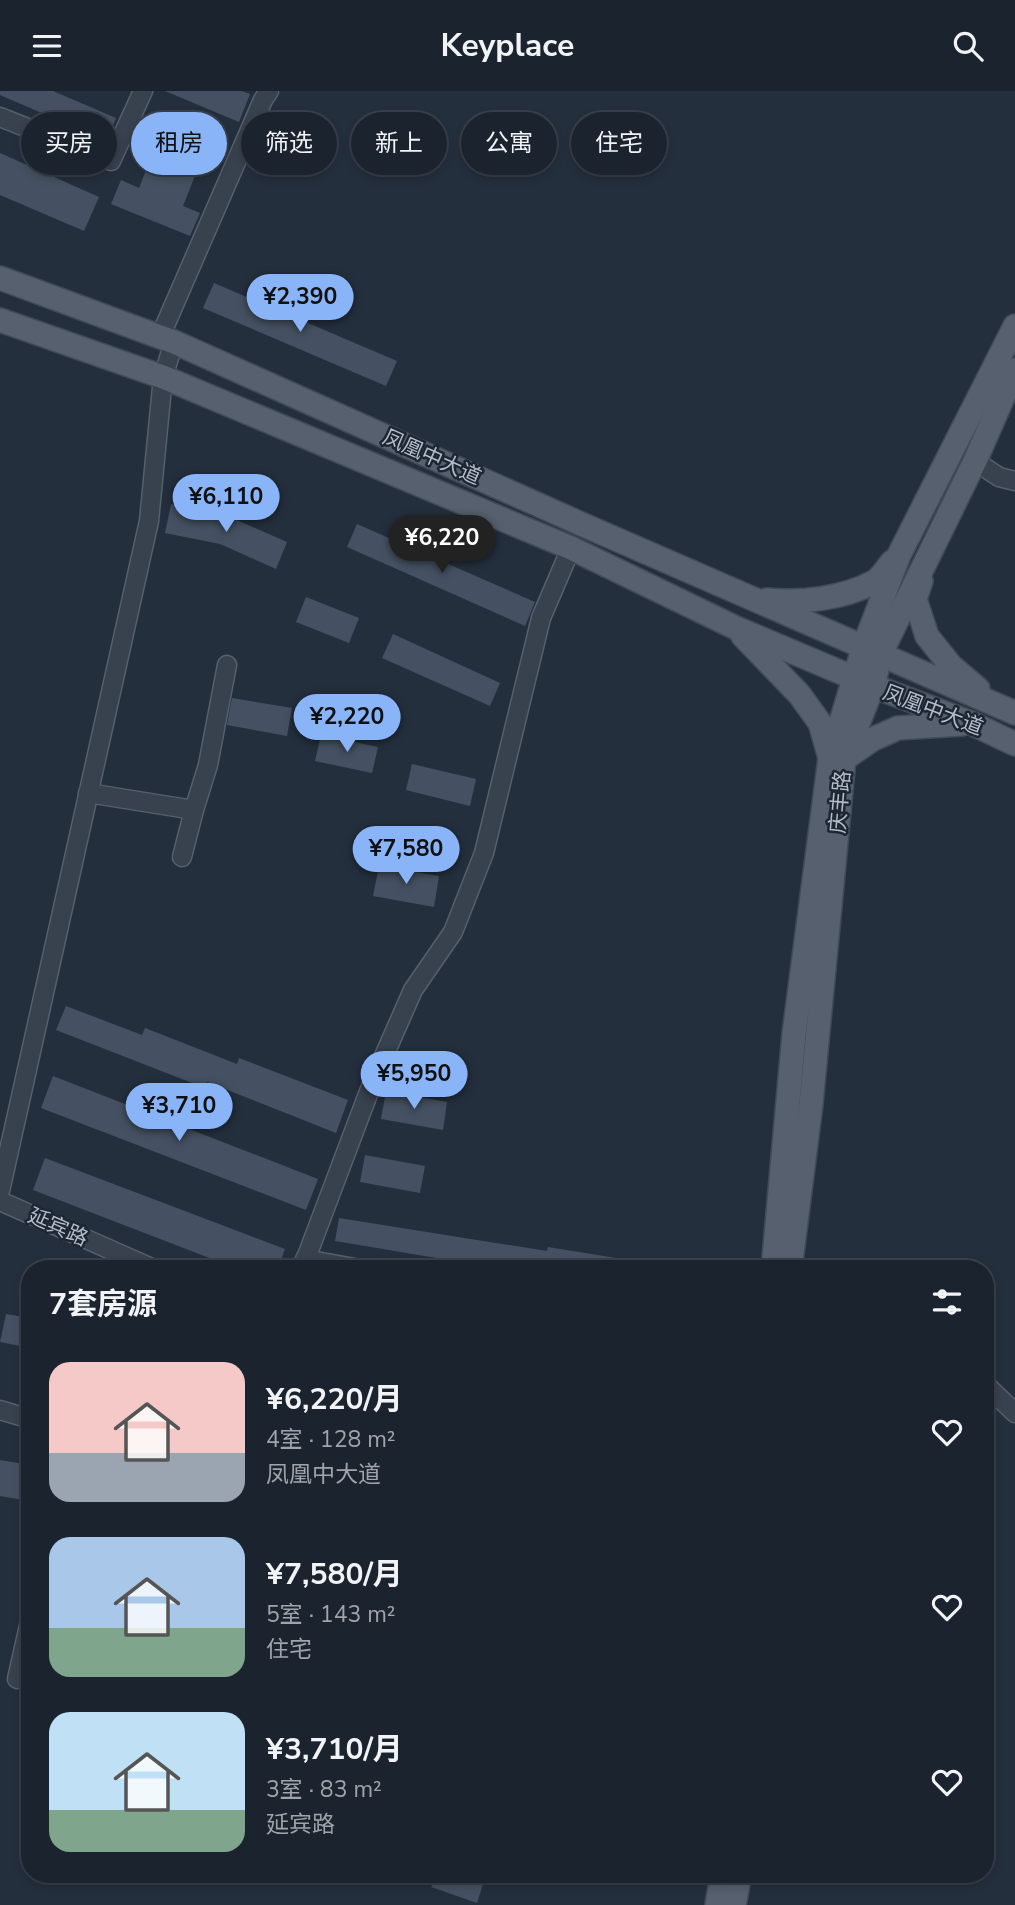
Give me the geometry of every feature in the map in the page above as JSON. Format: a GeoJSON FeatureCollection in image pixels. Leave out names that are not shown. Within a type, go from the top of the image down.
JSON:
{"type":"FeatureCollection","features":[{"type":"Feature","properties":{"kind":"main road","name":"凤凰中大道"},"geometry":{"type":"LineString","coordinates":[[0,278],[167,339],[1006,708]]}},
{"type":"Feature","properties":{"kind":"main road","name":"凤凰中大道"},"geometry":{"type":"LineString","coordinates":[[0,320],[163,377],[571,548],[736,628],[971,723],[1015,744]]}},
{"type":"Feature","properties":{"kind":"main road"},"geometry":{"type":"LineString","coordinates":[[872,649],[899,555],[1015,326]]}},
{"type":"Feature","properties":{"kind":"main road","name":"庆丰路"},"geometry":{"type":"LineString","coordinates":[[791,1260],[811,1104],[837,759],[864,682],[872,649],[927,559],[975,461],[1015,370]]}},
{"type":"Feature","properties":{"kind":"main road"},"geometry":{"type":"LineString","coordinates":[[756,600],[787,602],[834,596],[875,581],[899,555]]}},
{"type":"Feature","properties":{"kind":"main road"},"geometry":{"type":"LineString","coordinates":[[927,559],[915,599],[928,636],[951,666],[1006,708]]}},
{"type":"Feature","properties":{"kind":"main road"},"geometry":{"type":"LineString","coordinates":[[736,628],[799,694],[820,723],[837,759],[794,1034],[774,1260]]}},
{"type":"Feature","properties":{"kind":"main road"},"geometry":{"type":"LineString","coordinates":[[837,759],[898,728],[971,723]]}},
{"type":"Feature","properties":{"kind":"main road"},"geometry":{"type":"LineString","coordinates":[[717,1905],[721,1883]]}},
{"type":"Feature","properties":{"kind":"main road"},"geometry":{"type":"LineString","coordinates":[[734,1905],[738,1883]]}},
{"type":"Feature","properties":{"kind":"street"},"geometry":{"type":"LineString","coordinates":[[0,117],[111,161],[144,91]]}},
{"type":"Feature","properties":{"kind":"street"},"geometry":{"type":"LineString","coordinates":[[0,1191],[149,521],[167,339],[264,94]]}},
{"type":"Feature","properties":{"kind":"street"},"geometry":{"type":"LineString","coordinates":[[975,461],[999,478],[1015,481]]}},
{"type":"Feature","properties":{"kind":"street"},"geometry":{"type":"LineString","coordinates":[[306,1260],[388,1047],[413,990],[453,932],[484,853],[541,618],[571,548]]}},
{"type":"Feature","properties":{"kind":"street"},"geometry":{"type":"LineString","coordinates":[[182,857],[208,765],[226,665]]}},
{"type":"Feature","properties":{"kind":"street"},"geometry":{"type":"LineString","coordinates":[[88,793],[194,810]]}},
{"type":"Feature","properties":{"kind":"street","name":"延宾路"},"geometry":{"type":"LineString","coordinates":[[0,1201],[134,1260]]}},
{"type":"Feature","properties":{"kind":"street"},"geometry":{"type":"LineString","coordinates":[[994,1393],[1015,1413]]}},
{"type":"Feature","properties":{"kind":"street"},"geometry":{"type":"LineString","coordinates":[[0,1410],[21,1416]]}},
{"type":"Feature","properties":{"kind":"street"},"geometry":{"type":"LineString","coordinates":[[18,1679],[21,1664]]}},
{"type":"Feature","properties":{"kind":"building"},"geometry":{"type":"Polygon","coordinates":[[[0,91],[53,91],[102,112],[40,112],[0,95],[0,91]]]}},
{"type":"Feature","properties":{"kind":"building"},"geometry":{"type":"Polygon","coordinates":[[[165,91],[242,91],[250,94],[239,122],[227,117],[227,112],[215,112],[165,91]]]}},
{"type":"Feature","properties":{"kind":"building"},"geometry":{"type":"Polygon","coordinates":[[[0,153],[21,162],[21,175],[50,175],[99,197],[84,231],[0,195],[0,153]]]}},
{"type":"Feature","properties":{"kind":"building"},"geometry":{"type":"Polygon","coordinates":[[[144,175],[195,175],[183,206],[200,213],[190,236],[111,204],[121,180],[139,188],[144,175]]]}},
{"type":"Feature","properties":{"kind":"building"},"geometry":{"type":"Polygon","coordinates":[[[214,283],[397,361],[386,386],[203,308],[214,283]]]}},
{"type":"Feature","properties":{"kind":"building"},"geometry":{"type":"Polygon","coordinates":[[[171,504],[230,517],[287,542],[276,569],[220,544],[165,533],[171,504]]]}},
{"type":"Feature","properties":{"kind":"building"},"geometry":{"type":"Polygon","coordinates":[[[357,524],[535,602],[525,626],[347,547],[357,524]]]}},
{"type":"Feature","properties":{"kind":"building"},"geometry":{"type":"Polygon","coordinates":[[[306,597],[359,618],[349,643],[296,622],[306,597]]]}},
{"type":"Feature","properties":{"kind":"building"},"geometry":{"type":"Polygon","coordinates":[[[393,634],[500,683],[490,706],[382,658],[393,634]]]}},
{"type":"Feature","properties":{"kind":"building"},"geometry":{"type":"Polygon","coordinates":[[[232,698],[292,708],[287,736],[227,725],[232,698]]]}},
{"type":"Feature","properties":{"kind":"building"},"geometry":{"type":"Polygon","coordinates":[[[321,735],[378,747],[372,773],[315,761],[321,735]]]}},
{"type":"Feature","properties":{"kind":"building"},"geometry":{"type":"Polygon","coordinates":[[[412,764],[476,779],[470,806],[406,790],[412,764]]]}},
{"type":"Feature","properties":{"kind":"building"},"geometry":{"type":"Polygon","coordinates":[[[379,866],[439,876],[434,907],[373,896],[379,866]]]}},
{"type":"Feature","properties":{"kind":"building"},"geometry":{"type":"Polygon","coordinates":[[[66,1006],[142,1035],[145,1028],[237,1064],[239,1058],[348,1100],[336,1133],[207,1082],[205,1088],[56,1030],[66,1006]]]}},
{"type":"Feature","properties":{"kind":"building"},"geometry":{"type":"Polygon","coordinates":[[[53,1076],[318,1179],[306,1210],[41,1108],[53,1076]]]}},
{"type":"Feature","properties":{"kind":"building"},"geometry":{"type":"Polygon","coordinates":[[[386,1091],[447,1102],[443,1130],[381,1119],[386,1091]]]}},
{"type":"Feature","properties":{"kind":"building"},"geometry":{"type":"Polygon","coordinates":[[[365,1155],[425,1166],[420,1193],[360,1182],[365,1155]]]}},
{"type":"Feature","properties":{"kind":"building"},"geometry":{"type":"Polygon","coordinates":[[[45,1158],[285,1249],[281,1260],[215,1260],[33,1190],[45,1158]]]}},
{"type":"Feature","properties":{"kind":"building"},"geometry":{"type":"Polygon","coordinates":[[[339,1218],[547,1251],[548,1247],[629,1260],[448,1260],[335,1241],[339,1218]]]}},
{"type":"Feature","properties":{"kind":"building"},"geometry":{"type":"Polygon","coordinates":[[[6,1314],[21,1316],[21,1346],[0,1342],[6,1314]]]}},
{"type":"Feature","properties":{"kind":"building"},"geometry":{"type":"Polygon","coordinates":[[[0,1460],[21,1464],[21,1500],[0,1496],[0,1460]]]}},
{"type":"Feature","properties":{"kind":"building"},"geometry":{"type":"Polygon","coordinates":[[[430,1883],[483,1883],[477,1903],[431,1887],[433,1884],[430,1883]]]}}]}
